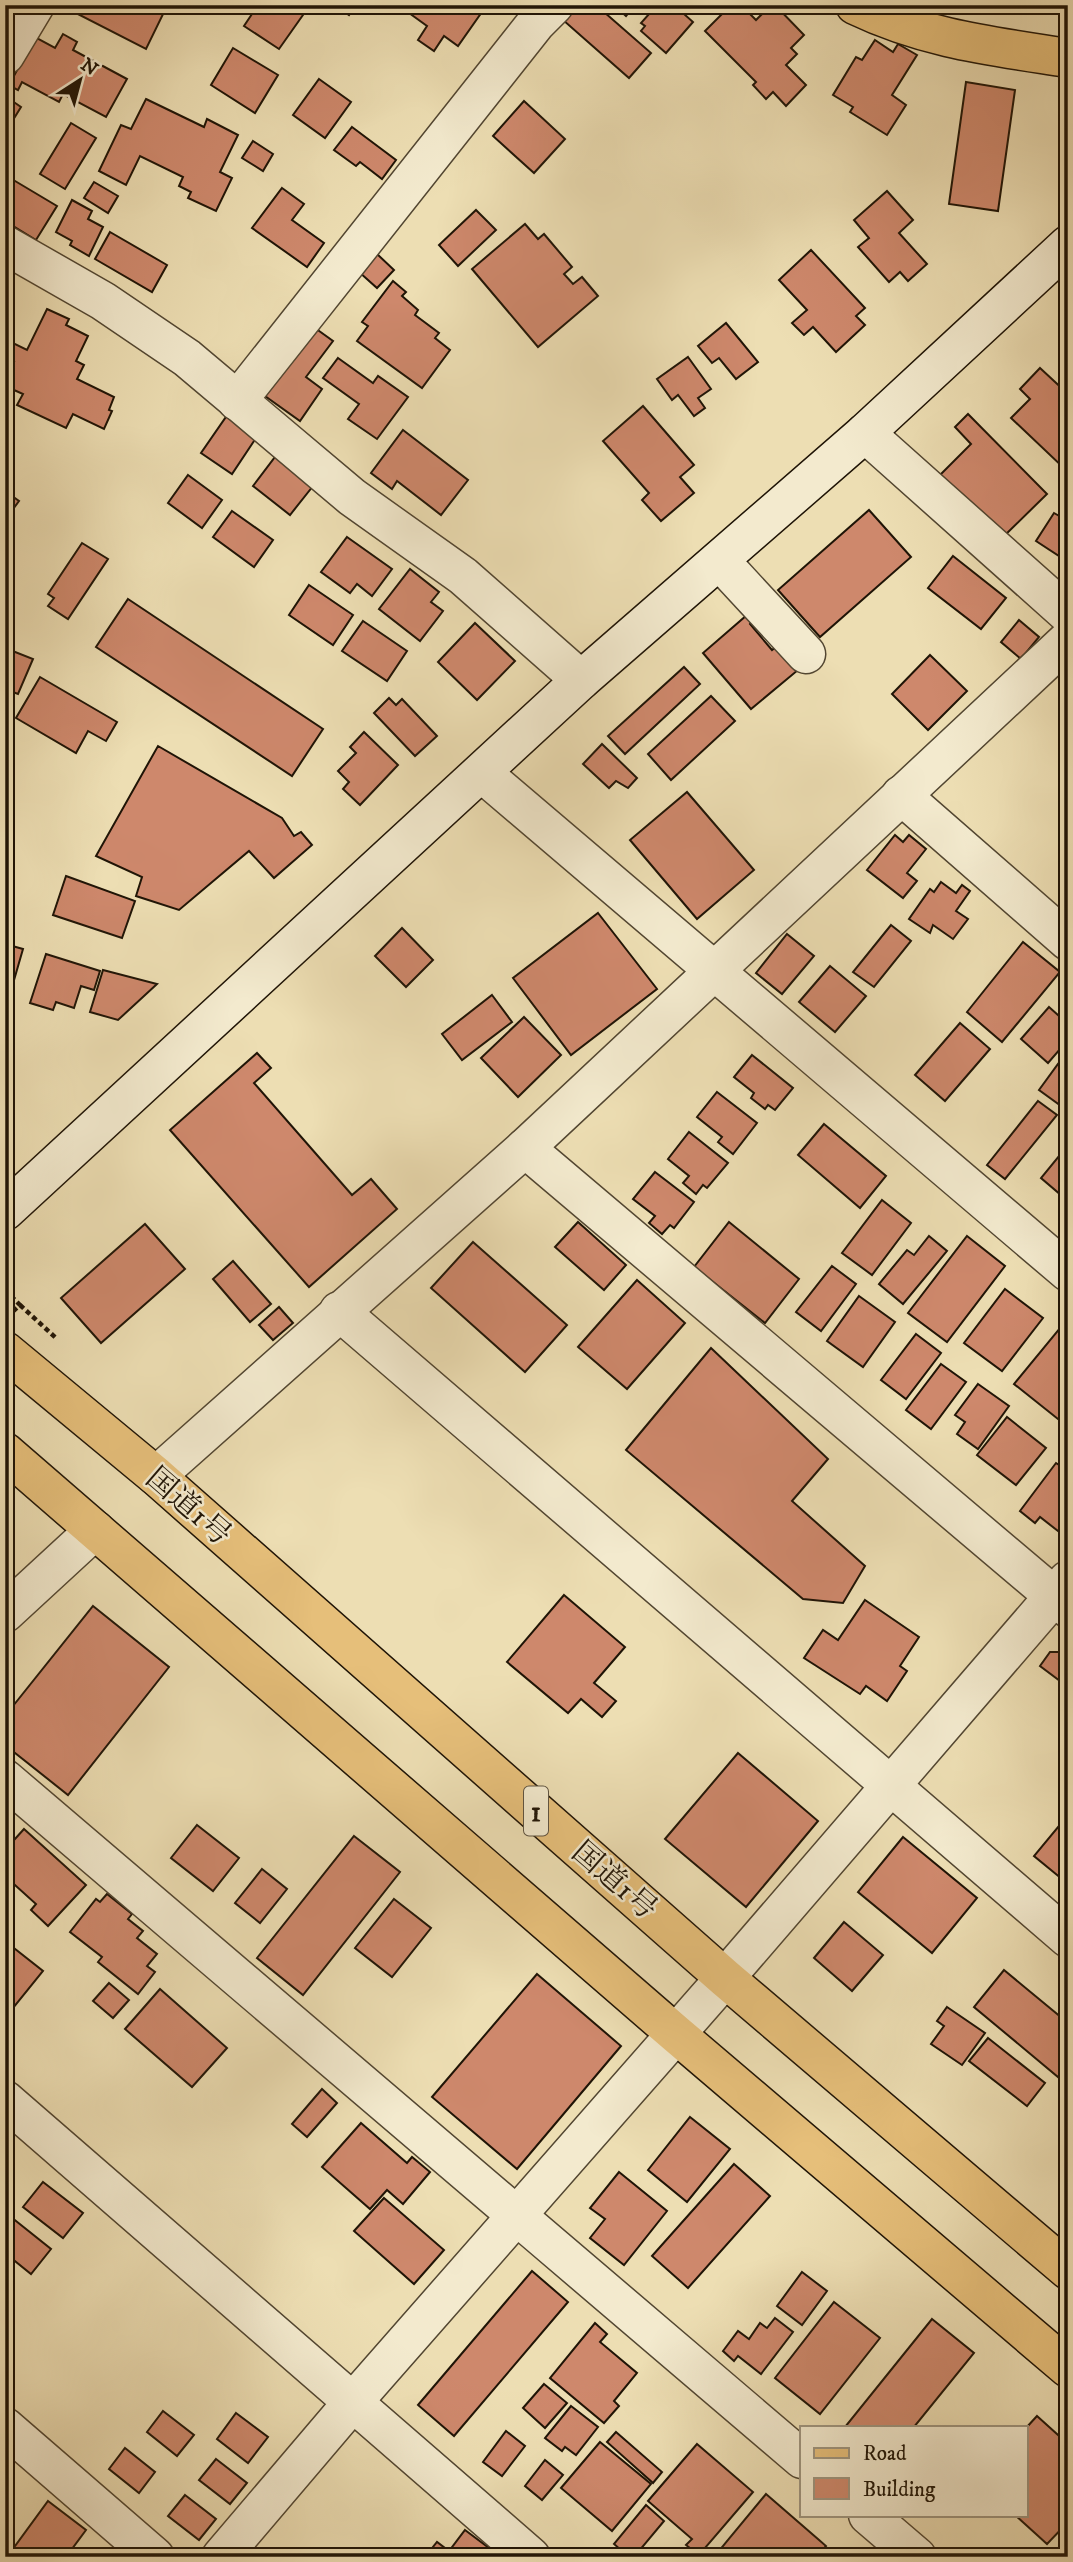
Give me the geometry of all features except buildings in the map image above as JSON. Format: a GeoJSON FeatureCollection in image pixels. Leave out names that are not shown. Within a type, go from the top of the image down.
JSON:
{"type":"FeatureCollection","features":[{"type":"Feature","properties":{"kind":"main road"},"geometry":{"type":"LineString","coordinates":[[855,5],[886,20],[957,41],[1068,58]]}},
{"type":"Feature","properties":{"kind":"main road","name":"国道1号"},"geometry":{"type":"LineString","coordinates":[[5,1352],[156,1476],[725,1978],[1068,2270]]}},
{"type":"Feature","properties":{"kind":"main road"},"geometry":{"type":"LineString","coordinates":[[5,1452],[676,2034],[1068,2368]]}},
{"type":"Feature","properties":{"kind":"street"},"geometry":{"type":"LineString","coordinates":[[5,55],[35,5]]}},
{"type":"Feature","properties":{"kind":"street"},"geometry":{"type":"LineString","coordinates":[[237,401],[536,23],[554,5]]}},
{"type":"Feature","properties":{"kind":"street"},"geometry":{"type":"LineString","coordinates":[[5,245],[103,301],[187,358],[352,497],[463,576],[581,680]]}},
{"type":"Feature","properties":{"kind":"street"},"geometry":{"type":"LineString","coordinates":[[5,1211],[581,680],[865,433],[1068,245]]}},
{"type":"Feature","properties":{"kind":"street"},"geometry":{"type":"LineString","coordinates":[[865,433],[1068,614]]}},
{"type":"Feature","properties":{"kind":"street"},"geometry":{"type":"LineString","coordinates":[[720,561],[806,654]]}},
{"type":"Feature","properties":{"kind":"street"},"geometry":{"type":"LineString","coordinates":[[156,1476],[525,1148],[1068,640]]}},
{"type":"Feature","properties":{"kind":"street"},"geometry":{"type":"LineString","coordinates":[[482,773],[1068,1272]]}},
{"type":"Feature","properties":{"kind":"street"},"geometry":{"type":"LineString","coordinates":[[901,795],[1068,941]]}},
{"type":"Feature","properties":{"kind":"street"},"geometry":{"type":"LineString","coordinates":[[221,2557],[352,2403],[725,1978],[889,1785],[1063,1595],[525,1148]]}},
{"type":"Feature","properties":{"kind":"street"},"geometry":{"type":"LineString","coordinates":[[339,1311],[1068,1938]]}},
{"type":"Feature","properties":{"kind":"street"},"geometry":{"type":"LineString","coordinates":[[5,1613],[95,1530]]}},
{"type":"Feature","properties":{"kind":"street"},"geometry":{"type":"LineString","coordinates":[[5,1779],[800,2457]]}},
{"type":"Feature","properties":{"kind":"street"},"geometry":{"type":"LineString","coordinates":[[5,2100],[531,2557]]}},
{"type":"Feature","properties":{"kind":"street"},"geometry":{"type":"LineString","coordinates":[[5,2427],[156,2557]]}},
{"type":"Feature","properties":{"kind":"street"},"geometry":{"type":"LineString","coordinates":[[869,2516],[917,2557]]}},
{"type":"Feature","properties":{"kind":"path"},"geometry":{"type":"LineString","coordinates":[[5,1290],[56,1338]]}},
{"type":"Feature","properties":{"kind":"path"},"geometry":{"type":"LineString","coordinates":[[5,1318],[20,1305]]}}]}
